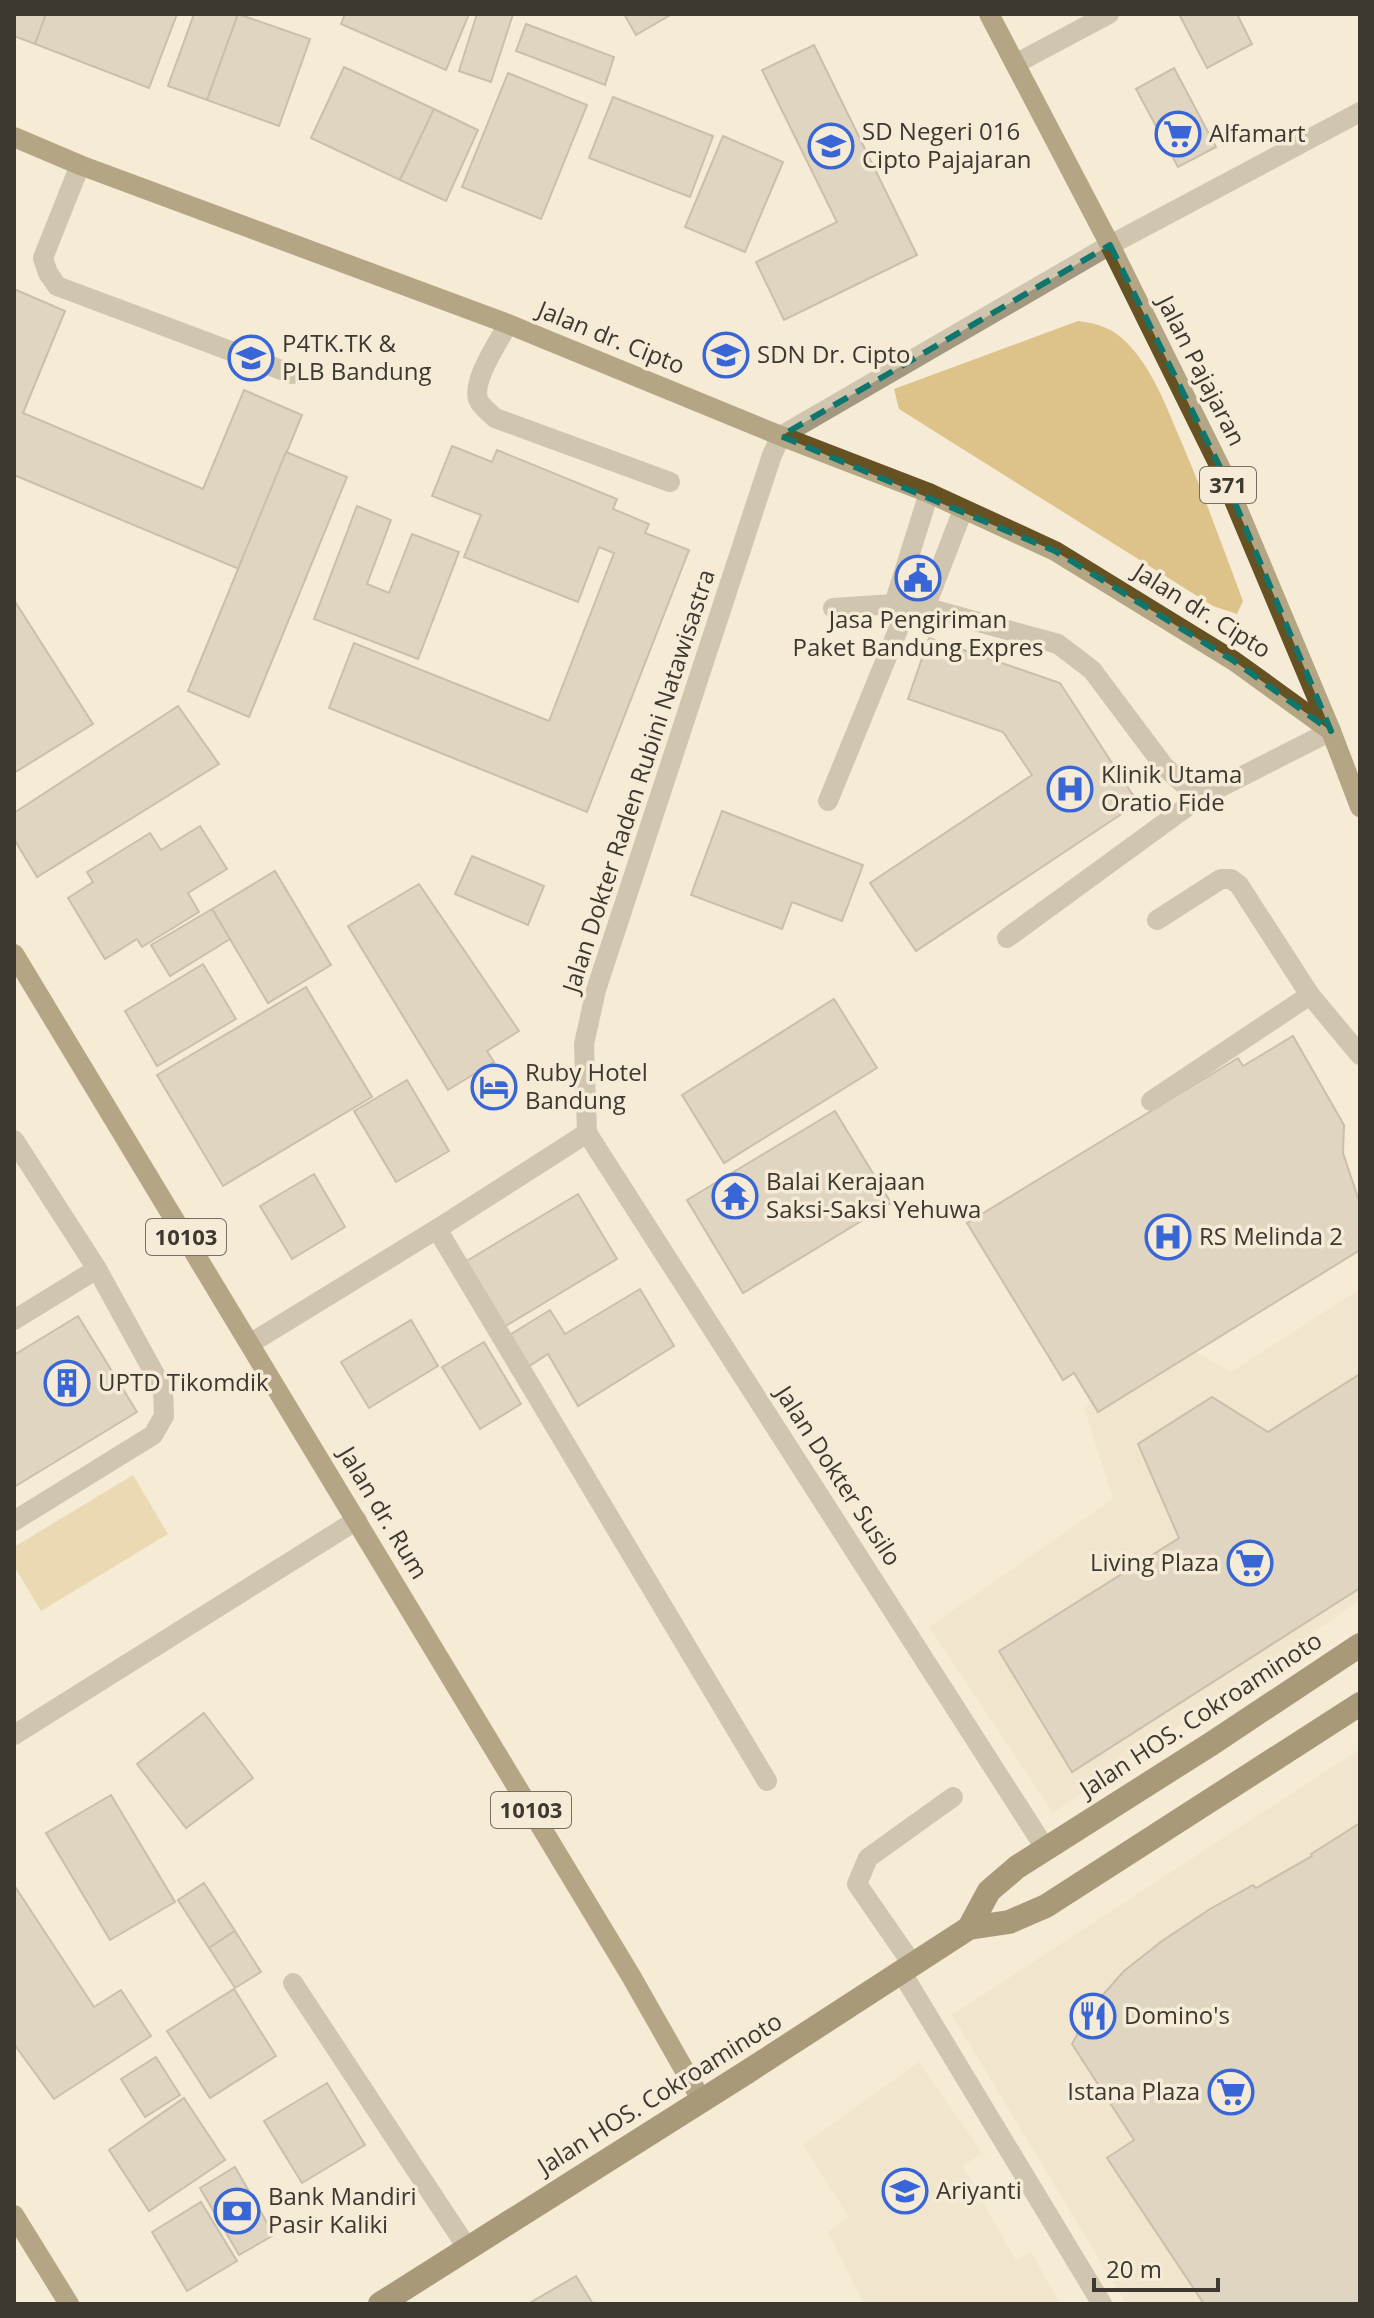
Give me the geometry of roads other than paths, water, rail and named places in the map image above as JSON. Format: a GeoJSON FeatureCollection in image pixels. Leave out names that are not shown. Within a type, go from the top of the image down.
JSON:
{"type":"FeatureCollection","features":[{"type":"Feature","properties":{"kind":"highway","name":"Jalan HOS. Cokroaminoto"},"geometry":{"type":"LineString","coordinates":[[969,1928],[989,1891],[1017,1867],[1360,1645]]}},
{"type":"Feature","properties":{"kind":"highway","name":"Jalan HOS. Cokroaminoto"},"geometry":{"type":"LineString","coordinates":[[380,2304],[969,1928],[1009,1922],[1046,1906],[1360,1704]]}},
{"type":"Feature","properties":{"kind":"main road","name":"Jalan Pajajaran"},"geometry":{"type":"LineString","coordinates":[[989,14],[1110,245],[1220,467],[1360,807]]}},
{"type":"Feature","properties":{"kind":"main road","name":"Jalan dr. Cipto"},"geometry":{"type":"LineString","coordinates":[[14,137],[80,165],[508,324],[929,493],[1055,551],[1234,661],[1331,731]]}},
{"type":"Feature","properties":{"kind":"main road","name":"Jalan dr. Rum"},"geometry":{"type":"LineString","coordinates":[[14,954],[631,1976],[702,2101]]}},
{"type":"Feature","properties":{"kind":"main road"},"geometry":{"type":"LineString","coordinates":[[14,2215],[69,2304]]}},
{"type":"Feature","properties":{"kind":"street"},"geometry":{"type":"LineString","coordinates":[[1015,64],[1109,14]]}},
{"type":"Feature","properties":{"kind":"street"},"geometry":{"type":"LineString","coordinates":[[781,436],[1110,245],[1360,112]]}},
{"type":"Feature","properties":{"kind":"street"},"geometry":{"type":"LineString","coordinates":[[80,165],[43,258],[57,286],[292,374]]}},
{"type":"Feature","properties":{"kind":"street"},"geometry":{"type":"LineString","coordinates":[[508,324],[477,385],[481,406],[495,418],[670,482]]}},
{"type":"Feature","properties":{"kind":"street","name":"Jalan Dokter Raden Rubini Natawisastra"},"geometry":{"type":"LineString","coordinates":[[587,1133],[584,1044],[596,990],[767,470],[781,436]]}},
{"type":"Feature","properties":{"kind":"street"},"geometry":{"type":"LineString","coordinates":[[909,605],[929,493]]}},
{"type":"Feature","properties":{"kind":"street"},"geometry":{"type":"LineString","coordinates":[[828,801],[909,605],[963,510]]}},
{"type":"Feature","properties":{"kind":"street"},"geometry":{"type":"LineString","coordinates":[[833,608],[909,605],[1058,644],[1092,670],[1164,766],[1199,798]]}},
{"type":"Feature","properties":{"kind":"street"},"geometry":{"type":"LineString","coordinates":[[1007,938],[1199,798],[1331,731]]}},
{"type":"Feature","properties":{"kind":"street"},"geometry":{"type":"LineString","coordinates":[[1157,920],[1221,879],[1231,879],[1239,885],[1310,995],[1360,1055]]}},
{"type":"Feature","properties":{"kind":"street"},"geometry":{"type":"LineString","coordinates":[[1151,1101],[1310,995]]}},
{"type":"Feature","properties":{"kind":"street"},"geometry":{"type":"LineString","coordinates":[[251,1343],[587,1133]]}},
{"type":"Feature","properties":{"kind":"street","name":"Jalan Dokter Susilo"},"geometry":{"type":"LineString","coordinates":[[587,1133],[1045,1848]]}},
{"type":"Feature","properties":{"kind":"street"},"geometry":{"type":"LineString","coordinates":[[14,1140],[97,1269],[163,1389],[164,1416],[153,1435],[14,1521]]}},
{"type":"Feature","properties":{"kind":"street"},"geometry":{"type":"LineString","coordinates":[[437,1229],[767,1781]]}},
{"type":"Feature","properties":{"kind":"street"},"geometry":{"type":"LineString","coordinates":[[14,1320],[97,1269]]}},
{"type":"Feature","properties":{"kind":"street"},"geometry":{"type":"LineString","coordinates":[[14,1735],[357,1520]]}},
{"type":"Feature","properties":{"kind":"street"},"geometry":{"type":"LineString","coordinates":[[953,1797],[868,1858],[857,1884],[1102,2304]]}},
{"type":"Feature","properties":{"kind":"street"},"geometry":{"type":"LineString","coordinates":[[293,1983],[468,2249]]}},
{"type":"Feature","properties":{"kind":"place","name":"Alfamart"},"geometry":{"type":"Point","coordinates":[1178,134]}},
{"type":"Feature","properties":{"kind":"place","name":"SD Negeri 016 Cipto Pajajaran"},"geometry":{"type":"Point","coordinates":[831,146]}},
{"type":"Feature","properties":{"kind":"place","name":"SDN Dr. Cipto"},"geometry":{"type":"Point","coordinates":[726,355]}},
{"type":"Feature","properties":{"kind":"place","name":"P4TK.TK & PLB Bandung"},"geometry":{"type":"Point","coordinates":[251,358]}},
{"type":"Feature","properties":{"kind":"place","name":"Jasa Pengiriman Paket Bandung Expres"},"geometry":{"type":"Point","coordinates":[918,578]}},
{"type":"Feature","properties":{"kind":"place","name":"Klinik Utama Oratio Fide"},"geometry":{"type":"Point","coordinates":[1070,789]}},
{"type":"Feature","properties":{"kind":"place","name":"Ruby Hotel Bandung"},"geometry":{"type":"Point","coordinates":[494,1087]}},
{"type":"Feature","properties":{"kind":"place","name":"Balai Kerajaan Saksi-Saksi Yehuwa"},"geometry":{"type":"Point","coordinates":[735,1196]}},
{"type":"Feature","properties":{"kind":"place","name":"RS Melinda 2"},"geometry":{"type":"Point","coordinates":[1168,1237]}},
{"type":"Feature","properties":{"kind":"place","name":"UPTD Tikomdik"},"geometry":{"type":"Point","coordinates":[67,1383]}},
{"type":"Feature","properties":{"kind":"place","name":"Living Plaza"},"geometry":{"type":"Point","coordinates":[1250,1563]}},
{"type":"Feature","properties":{"kind":"place","name":"Domino's"},"geometry":{"type":"Point","coordinates":[1093,2016]}},
{"type":"Feature","properties":{"kind":"place","name":"Istana Plaza"},"geometry":{"type":"Point","coordinates":[1231,2092]}},
{"type":"Feature","properties":{"kind":"place","name":"Ariyanti"},"geometry":{"type":"Point","coordinates":[905,2191]}},
{"type":"Feature","properties":{"kind":"place","name":"Bank Mandiri Pasir Kaliki"},"geometry":{"type":"Point","coordinates":[237,2211]}}]}
